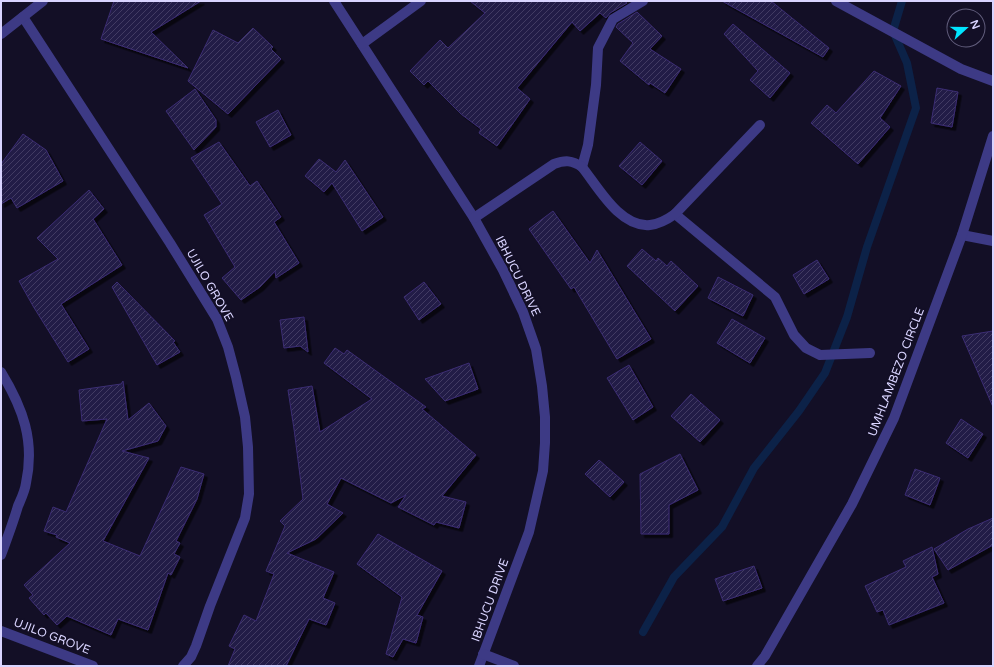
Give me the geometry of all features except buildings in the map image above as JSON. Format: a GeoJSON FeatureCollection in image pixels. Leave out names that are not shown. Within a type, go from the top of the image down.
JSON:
{"type":"FeatureCollection","features":[{"type":"Feature","properties":{"kind":"street"},"geometry":{"type":"LineString","coordinates":[[1,34],[43,1]]}},
{"type":"Feature","properties":{"kind":"street","name":"IBHUCU DRIVE"},"geometry":{"type":"LineString","coordinates":[[334,1],[474,218],[504,270],[523,312],[536,348],[545,417],[543,471],[529,532],[479,666]]}},
{"type":"Feature","properties":{"kind":"street"},"geometry":{"type":"LineString","coordinates":[[362,44],[421,1]]}},
{"type":"Feature","properties":{"kind":"street"},"geometry":{"type":"LineString","coordinates":[[582,167],[588,144],[596,85],[598,48],[613,18],[643,1]]}},
{"type":"Feature","properties":{"kind":"street"},"geometry":{"type":"LineString","coordinates":[[836,1],[961,69],[993,81]]}},
{"type":"Feature","properties":{"kind":"street","name":"UJILO GROVE"},"geometry":{"type":"LineString","coordinates":[[23,17],[166,237],[217,319],[228,347],[236,377],[245,417],[248,447],[249,494],[245,518],[210,606],[196,646],[191,657],[183,666]]}},
{"type":"Feature","properties":{"kind":"street"},"geometry":{"type":"LineString","coordinates":[[474,218],[554,164],[563,161],[571,161],[576,162],[582,167],[617,212],[628,220],[641,224],[658,224],[675,214],[760,125]]}},
{"type":"Feature","properties":{"kind":"street","name":"UMHLAMBEZO CIRCLE"},"geometry":{"type":"LineString","coordinates":[[757,666],[765,656],[852,504],[894,418],[962,235],[993,136]]}},
{"type":"Feature","properties":{"kind":"street"},"geometry":{"type":"LineString","coordinates":[[675,214],[775,297],[794,335],[806,348],[820,355],[870,353]]}},
{"type":"Feature","properties":{"kind":"street"},"geometry":{"type":"LineString","coordinates":[[962,235],[993,241]]}},
{"type":"Feature","properties":{"kind":"street"},"geometry":{"type":"LineString","coordinates":[[1,372],[12,390],[21,410],[28,436],[30,458],[26,484],[1,555]]}},
{"type":"Feature","properties":{"kind":"street","name":"UJILO GROVE"},"geometry":{"type":"LineString","coordinates":[[1,630],[93,666]]}},
{"type":"Feature","properties":{"kind":"street"},"geometry":{"type":"LineString","coordinates":[[483,654],[514,666]]}},
{"type":"Feature","properties":{"kind":"waterway"},"geometry":{"type":"LineString","coordinates":[[643,632],[674,577],[722,527],[754,468],[799,411],[825,373],[847,317],[867,247],[916,108],[907,63],[893,31],[902,1]]}}]}
